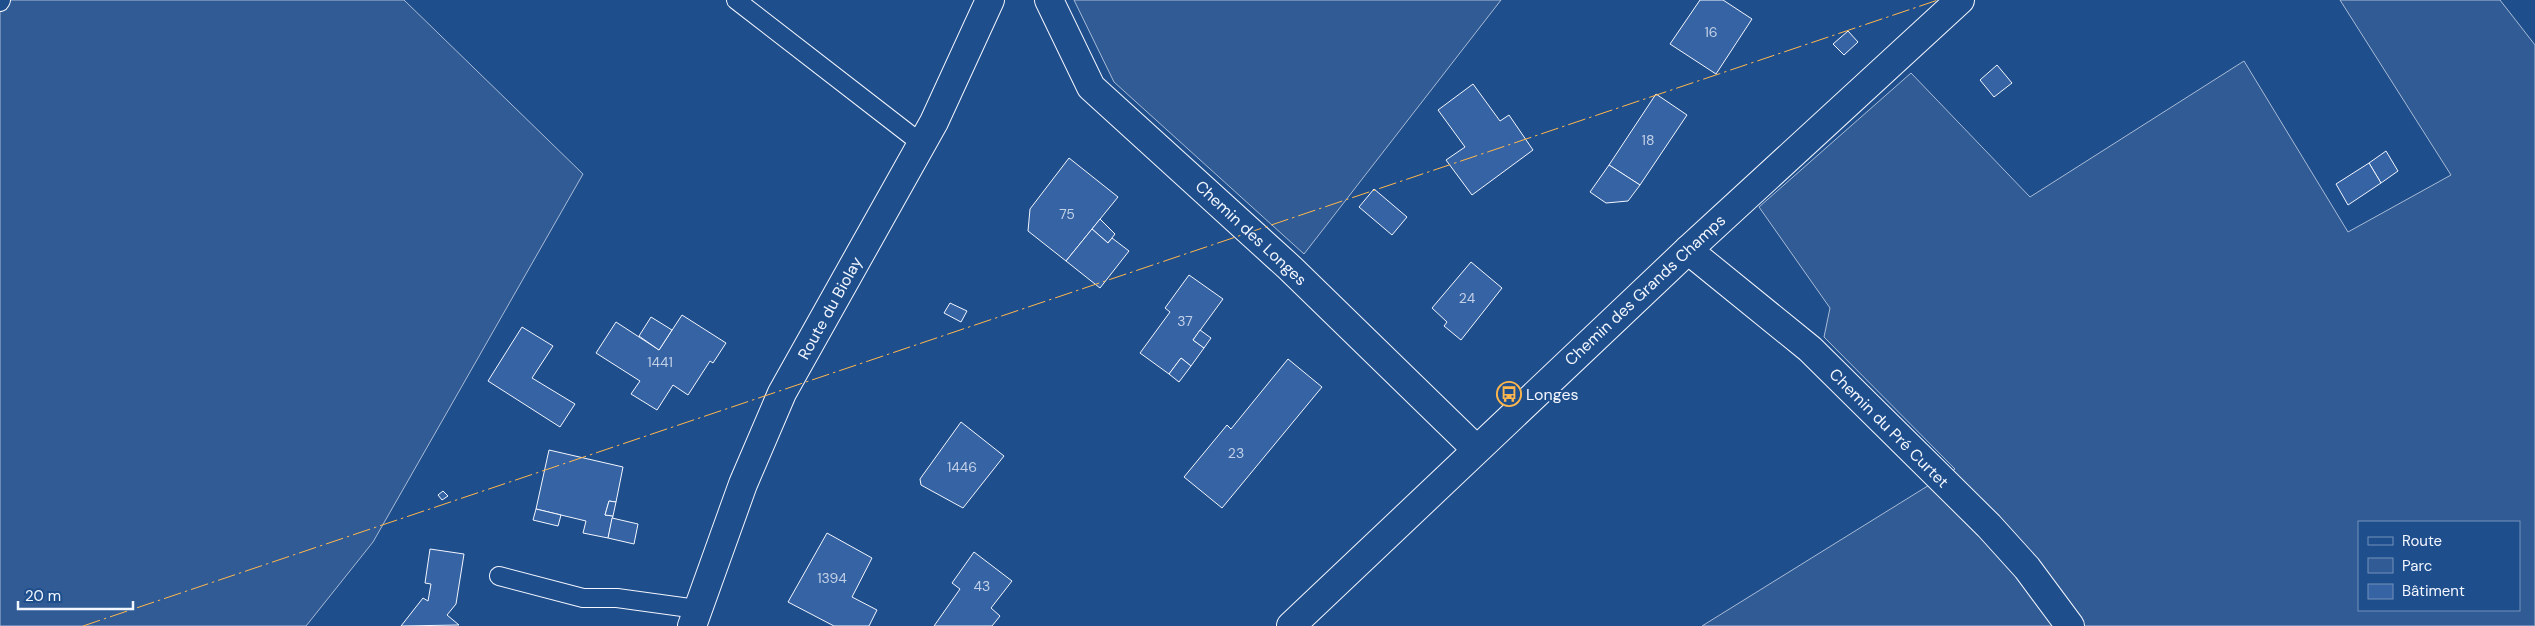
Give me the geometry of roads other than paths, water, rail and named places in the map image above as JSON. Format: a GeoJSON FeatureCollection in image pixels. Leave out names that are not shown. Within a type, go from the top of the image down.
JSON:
{"type":"FeatureCollection","features":[{"type":"Feature","properties":{"kind":"street","name":"Route du Biolay"},"geometry":{"type":"LineString","coordinates":[[695,618],[743,484],[782,393],[934,122],[990,0]]}},
{"type":"Feature","properties":{"kind":"street","name":"Chemin des Longes"},"geometry":{"type":"LineString","coordinates":[[1050,0],[1091,87],[1290,268],[1476,449]]}},
{"type":"Feature","properties":{"kind":"street","name":"Chemin des Grands Champs"},"geometry":{"type":"LineString","coordinates":[[1292,626],[1476,449],[1688,250],[1960,0]]}},
{"type":"Feature","properties":{"kind":"street","name":"Chemin du Pré Curtet"},"geometry":{"type":"LineString","coordinates":[[1688,250],[1824,363],[1989,526],[2027,568],[2070,626]]}},
{"type":"Feature","properties":{"kind":"lane"},"geometry":{"type":"LineString","coordinates":[[736,0],[922,144]]}},
{"type":"Feature","properties":{"kind":"lane"},"geometry":{"type":"LineString","coordinates":[[499,576],[583,598],[618,598],[695,618]]}},
{"type":"Feature","properties":{"kind":"place","name":"Longes"},"geometry":{"type":"Point","coordinates":[1509,394]}}]}
